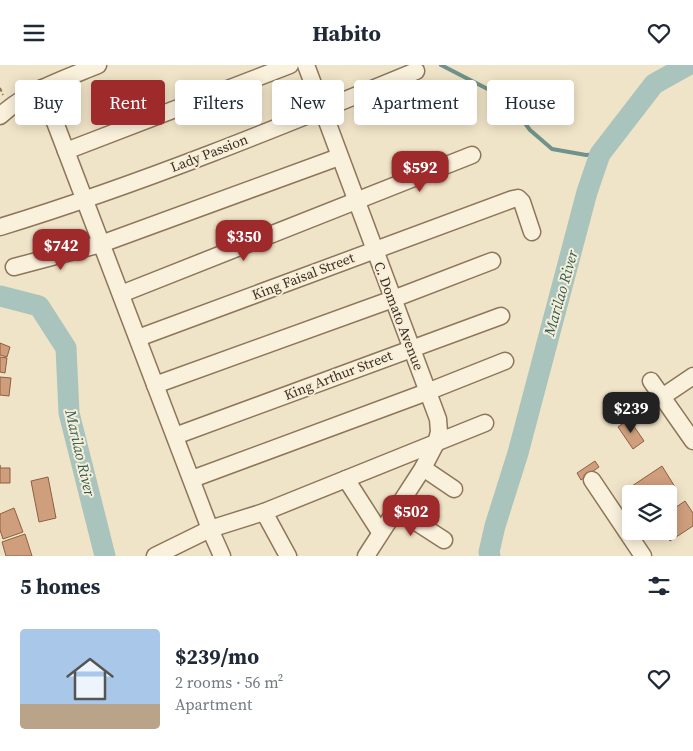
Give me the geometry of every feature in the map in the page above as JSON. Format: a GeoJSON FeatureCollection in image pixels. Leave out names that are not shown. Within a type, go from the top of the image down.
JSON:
{"type":"FeatureCollection","features":[{"type":"Feature","properties":{"kind":"street"},"geometry":{"type":"LineString","coordinates":[[61,80],[98,65]]}},
{"type":"Feature","properties":{"kind":"street"},"geometry":{"type":"LineString","coordinates":[[66,151],[290,65]]}},
{"type":"Feature","properties":{"kind":"street","name":"C. Domato Avenue"},"geometry":{"type":"LineString","coordinates":[[306,65],[311,80]]}},
{"type":"Feature","properties":{"kind":"street","name":"Lady Passion"},"geometry":{"type":"LineString","coordinates":[[344,101],[416,71]]}},
{"type":"Feature","properties":{"kind":"street"},"geometry":{"type":"LineString","coordinates":[[0,116],[15,104]]}},
{"type":"Feature","properties":{"kind":"street"},"geometry":{"type":"LineString","coordinates":[[56,125],[222,556]]}},
{"type":"Feature","properties":{"kind":"street","name":"Lady Passion"},"geometry":{"type":"LineString","coordinates":[[0,227],[85,200],[282,125]]}},
{"type":"Feature","properties":{"kind":"street","name":"C. Domato Avenue"},"geometry":{"type":"LineString","coordinates":[[327,125],[438,419],[439,431],[436,443],[423,469],[380,533],[367,556]]}},
{"type":"Feature","properties":{"kind":"street"},"geometry":{"type":"LineString","coordinates":[[121,294],[472,155]]}},
{"type":"Feature","properties":{"kind":"street"},"geometry":{"type":"LineString","coordinates":[[14,267],[101,244],[339,157]]}},
{"type":"Feature","properties":{"kind":"street","name":"King Faisal Street"},"geometry":{"type":"LineString","coordinates":[[138,338],[374,249],[518,199],[522,203],[532,232]]}},
{"type":"Feature","properties":{"kind":"street"},"geometry":{"type":"LineString","coordinates":[[155,385],[492,261]]}},
{"type":"Feature","properties":{"kind":"street","name":"King Arthur Street"},"geometry":{"type":"LineString","coordinates":[[175,436],[410,348],[502,316]]}},
{"type":"Feature","properties":{"kind":"street"},"geometry":{"type":"LineString","coordinates":[[192,479],[505,361]]}},
{"type":"Feature","properties":{"kind":"street"},"geometry":{"type":"LineString","coordinates":[[662,397],[693,376]]}},
{"type":"Feature","properties":{"kind":"street"},"geometry":{"type":"LineString","coordinates":[[651,381],[693,440]]}},
{"type":"Feature","properties":{"kind":"street"},"geometry":{"type":"LineString","coordinates":[[155,556],[210,529],[264,511],[485,423]]}},
{"type":"Feature","properties":{"kind":"street"},"geometry":{"type":"LineString","coordinates":[[423,469],[454,489]]}},
{"type":"Feature","properties":{"kind":"street"},"geometry":{"type":"LineString","coordinates":[[346,479],[380,533]]}},
{"type":"Feature","properties":{"kind":"street"},"geometry":{"type":"LineString","coordinates":[[592,480],[643,556]]}},
{"type":"Feature","properties":{"kind":"street"},"geometry":{"type":"LineString","coordinates":[[396,509],[444,540]]}},
{"type":"Feature","properties":{"kind":"street"},"geometry":{"type":"LineString","coordinates":[[264,511],[288,556]]}},
{"type":"Feature","properties":{"kind":"building"},"geometry":{"type":"Polygon","coordinates":[[[0,343],[10,347],[7,357],[0,355],[0,343]]]}},
{"type":"Feature","properties":{"kind":"building"},"geometry":{"type":"Polygon","coordinates":[[[0,357],[7,358],[5,373],[0,372],[0,357]]]}},
{"type":"Feature","properties":{"kind":"building"},"geometry":{"type":"Polygon","coordinates":[[[0,377],[11,378],[9,396],[0,395],[0,377]]]}},
{"type":"Feature","properties":{"kind":"building"},"geometry":{"type":"Polygon","coordinates":[[[629,419],[644,441],[633,449],[618,427],[629,419]]]}},
{"type":"Feature","properties":{"kind":"building"},"geometry":{"type":"Polygon","coordinates":[[[595,461],[599,467],[581,480],[577,473],[595,461]]]}},
{"type":"Feature","properties":{"kind":"building"},"geometry":{"type":"Polygon","coordinates":[[[662,466],[674,485],[634,485],[662,466]]]}},
{"type":"Feature","properties":{"kind":"building"},"geometry":{"type":"Polygon","coordinates":[[[0,468],[10,468],[10,483],[0,483],[0,468]]]}},
{"type":"Feature","properties":{"kind":"building"},"geometry":{"type":"Polygon","coordinates":[[[48,477],[56,518],[39,522],[31,481],[48,477]]]}},
{"type":"Feature","properties":{"kind":"building"},"geometry":{"type":"Polygon","coordinates":[[[685,501],[693,513],[693,526],[677,536],[677,506],[685,501]]]}},
{"type":"Feature","properties":{"kind":"building"},"geometry":{"type":"Polygon","coordinates":[[[14,508],[23,532],[3,539],[0,530],[0,514],[14,508]]]}},
{"type":"Feature","properties":{"kind":"building"},"geometry":{"type":"Polygon","coordinates":[[[25,534],[32,556],[6,556],[2,542],[25,534]]]}},
{"type":"Feature","properties":{"kind":"waterway"},"geometry":{"type":"LineString","coordinates":[[441,65],[507,99],[530,130],[552,149],[586,155],[600,154]]}},
{"type":"Feature","properties":{"kind":"waterway","name":"Marilao River"},"geometry":{"type":"LineString","coordinates":[[490,556],[489,552],[495,526],[518,453],[587,192],[600,154],[654,84],[688,65]]}},
{"type":"Feature","properties":{"kind":"waterway","name":"Marilao River"},"geometry":{"type":"LineString","coordinates":[[0,296],[39,306],[66,348],[69,413],[105,556]]}}]}
